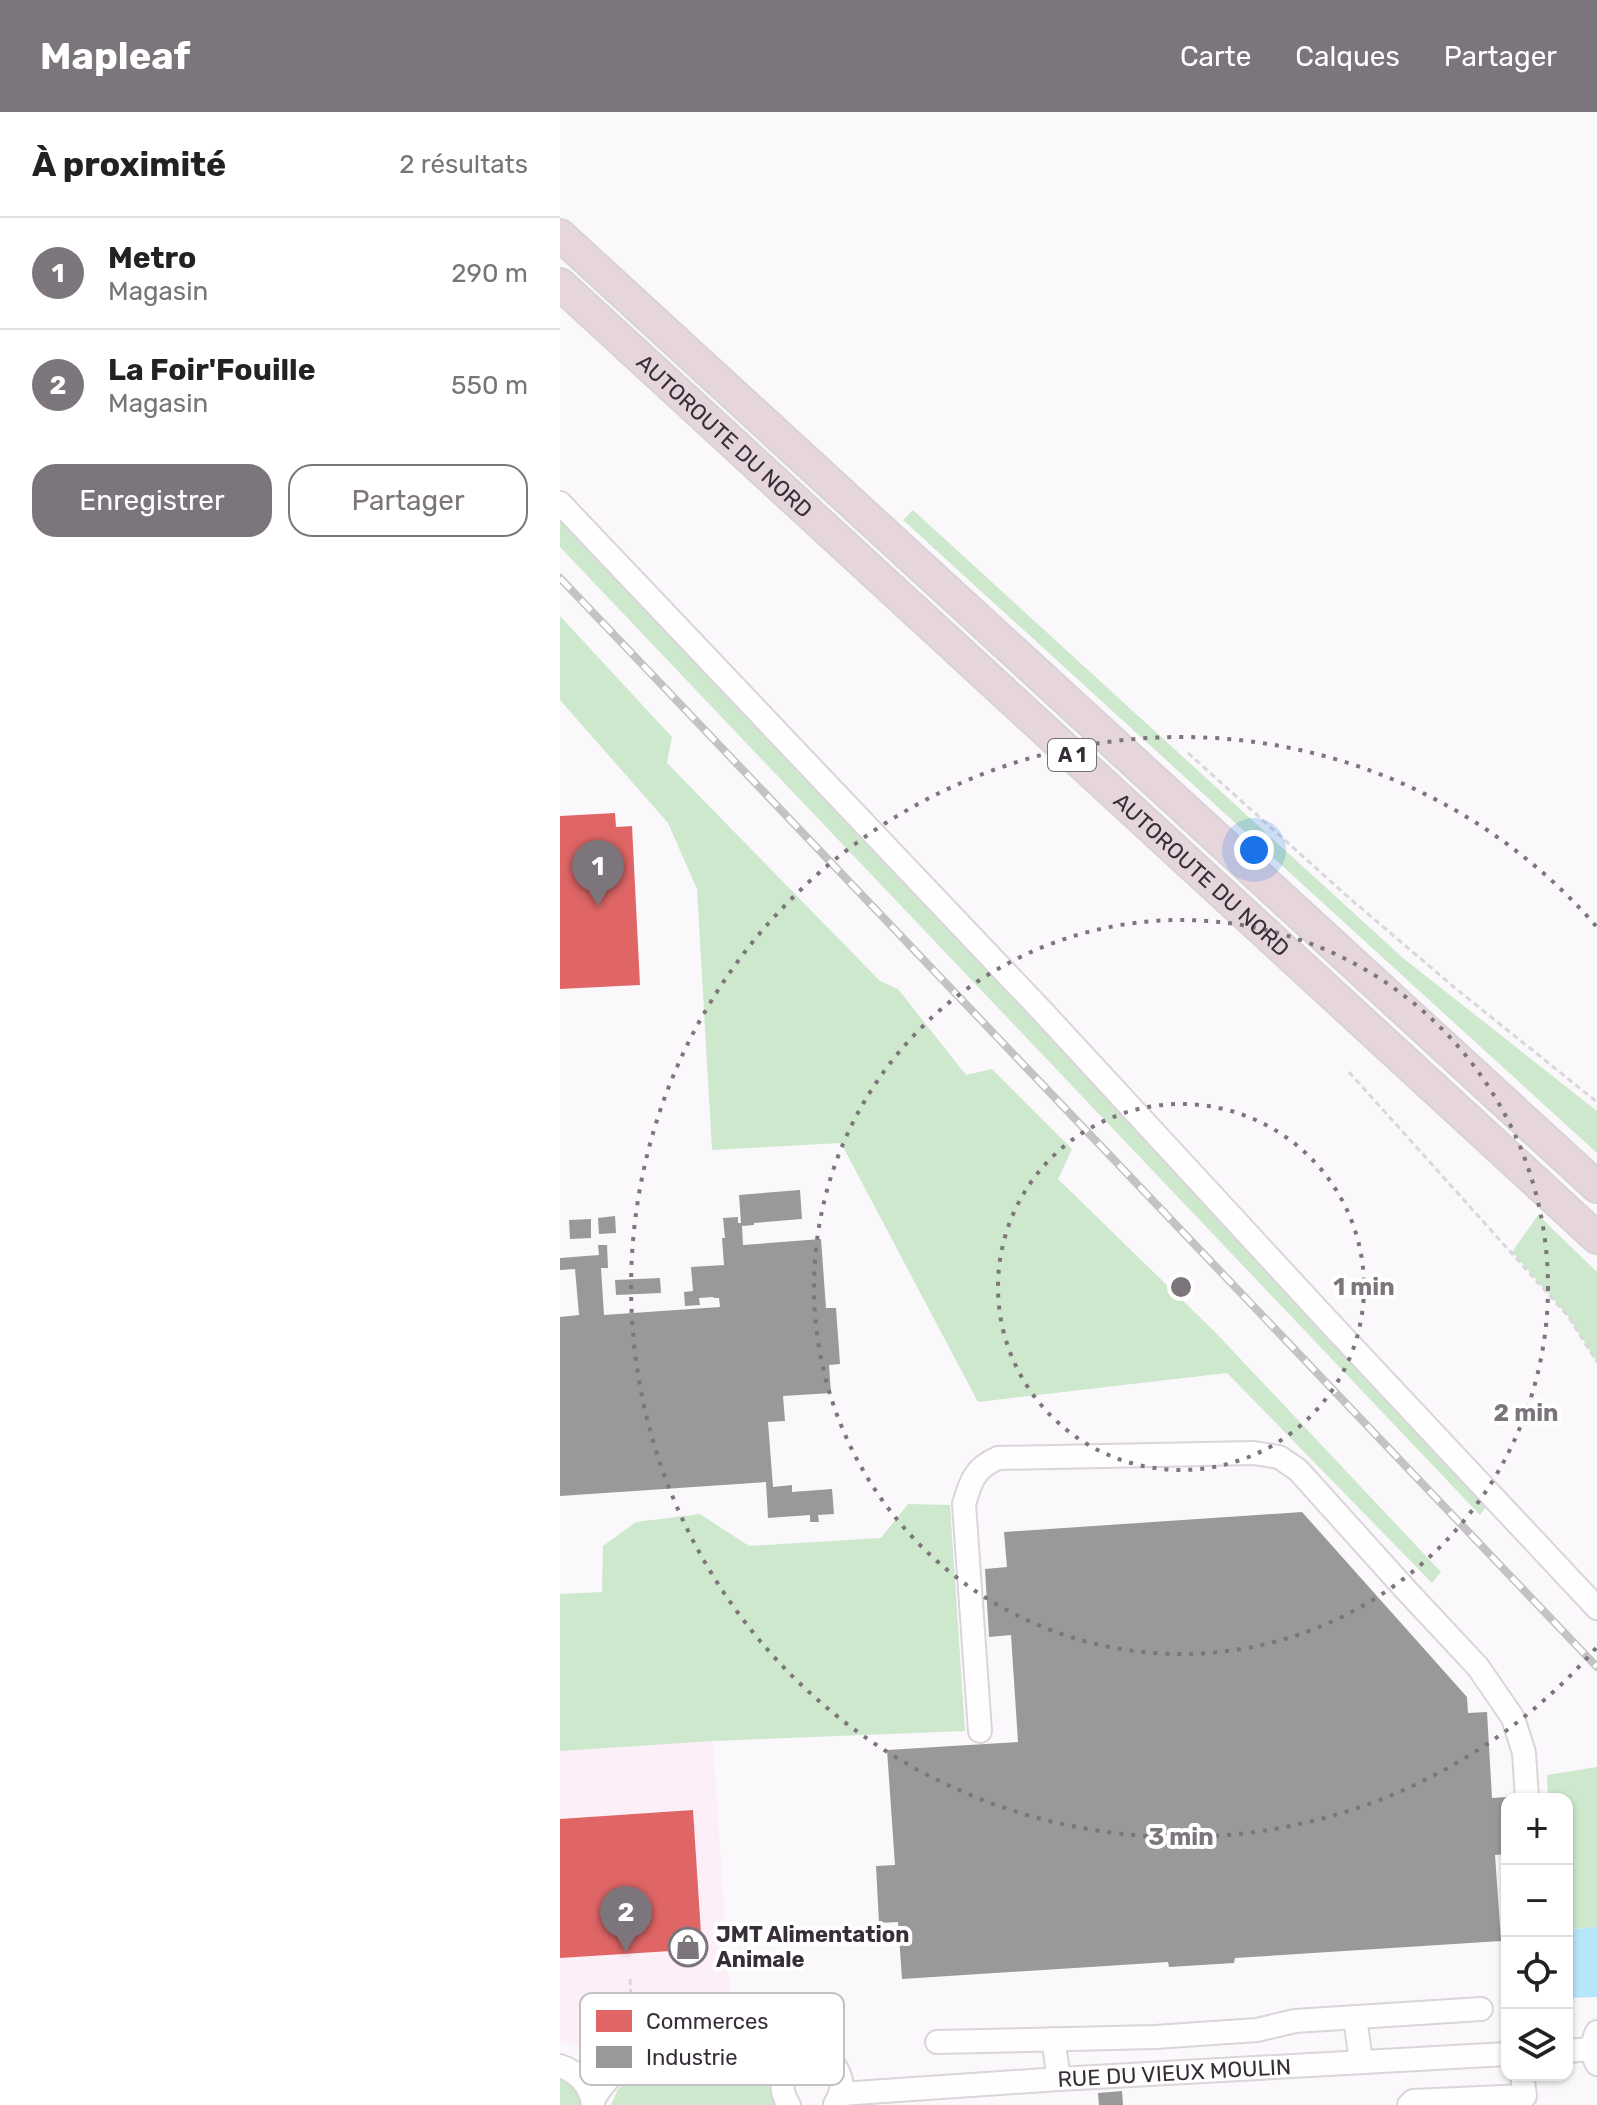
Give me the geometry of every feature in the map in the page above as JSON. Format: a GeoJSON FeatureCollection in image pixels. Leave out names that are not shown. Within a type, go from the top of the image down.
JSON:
{"type":"FeatureCollection","features":[{"type":"Feature","properties":{"kind":"highway","name":"AUTOROUTE DU NORD"},"geometry":{"type":"LineString","coordinates":[[560,235],[1597,1187]]}},
{"type":"Feature","properties":{"kind":"highway","name":"AUTOROUTE DU NORD"},"geometry":{"type":"LineString","coordinates":[[560,284],[1593,1236]]}},
{"type":"Feature","properties":{"kind":"street"},"geometry":{"type":"LineString","coordinates":[[560,503],[1042,1011],[1597,1608]]}},
{"type":"Feature","properties":{"kind":"street"},"geometry":{"type":"LineString","coordinates":[[980,1731],[964,1504],[969,1486],[984,1464],[998,1458],[1254,1453],[1279,1457],[1298,1470],[1478,1667],[1513,1718],[1524,1753],[1527,1793]]}},
{"type":"Feature","properties":{"kind":"street"},"geometry":{"type":"LineString","coordinates":[[937,2042],[1155,2037],[1257,2030],[1295,2021],[1481,2009]]}},
{"type":"Feature","properties":{"kind":"street"},"geometry":{"type":"LineString","coordinates":[[1355,2017],[1361,2062]]}},
{"type":"Feature","properties":{"kind":"street"},"geometry":{"type":"LineString","coordinates":[[1053,2039],[1059,2079]]}},
{"type":"Feature","properties":{"kind":"street"},"geometry":{"type":"LineString","coordinates":[[1573,2050],[1595,2048]]}},
{"type":"Feature","properties":{"kind":"street","name":"RUE DU VIEUX MOULIN"},"geometry":{"type":"LineString","coordinates":[[838,2100],[957,2096],[1059,2079],[1501,2054]]}},
{"type":"Feature","properties":{"kind":"street"},"geometry":{"type":"LineString","coordinates":[[1409,2105],[1413,2101],[1525,2096],[1523,2081]]}},
{"type":"Feature","properties":{"kind":"street"},"geometry":{"type":"LineString","coordinates":[[593,2103],[604,2085]]}},
{"type":"Feature","properties":{"kind":"street"},"geometry":{"type":"LineString","coordinates":[[782,2085],[789,2105]]}},
{"type":"Feature","properties":{"kind":"path"},"geometry":{"type":"LineString","coordinates":[[1188,753],[1347,896],[1597,1102]]}},
{"type":"Feature","properties":{"kind":"path"},"geometry":{"type":"LineString","coordinates":[[1349,1072],[1568,1316],[1597,1362]]}},
{"type":"Feature","properties":{"kind":"path"},"geometry":{"type":"LineString","coordinates":[[630,1979],[631,1993]]}},
{"type":"Feature","properties":{"kind":"shaded area"},"geometry":{"type":"Polygon","coordinates":[[[713,1741],[730,1993],[580,1993],[580,2046],[560,2040],[560,1751],[713,1741]]]}},
{"type":"Feature","properties":{"kind":"green space"},"geometry":{"type":"Polygon","coordinates":[[[560,505],[1493,1497],[1480,1515],[560,547],[560,505]]]}},
{"type":"Feature","properties":{"kind":"green space"},"geometry":{"type":"Polygon","coordinates":[[[913,510],[1403,958],[1597,1111],[1597,1153],[903,520],[913,510]]]}},
{"type":"Feature","properties":{"kind":"green space"},"geometry":{"type":"Polygon","coordinates":[[[560,616],[672,737],[667,763],[880,981],[898,989],[966,1075],[992,1069],[1072,1149],[1058,1179],[1216,1333],[1441,1572],[1432,1583],[1227,1373],[978,1402],[841,1143],[712,1150],[697,889],[668,823],[560,700],[560,616]]]}},
{"type":"Feature","properties":{"kind":"green space"},"geometry":{"type":"Polygon","coordinates":[[[1538,1215],[1597,1272],[1597,1362],[1568,1316],[1512,1252],[1538,1215]]]}},
{"type":"Feature","properties":{"kind":"green space"},"geometry":{"type":"Polygon","coordinates":[[[908,1504],[950,1505],[965,1731],[713,1741],[560,1751],[560,1594],[602,1592],[603,1546],[636,1522],[700,1514],[749,1546],[881,1538],[908,1504]]]}},
{"type":"Feature","properties":{"kind":"green space"},"geometry":{"type":"Polygon","coordinates":[[[1597,1767],[1597,1927],[1573,1929],[1573,1793],[1548,1793],[1547,1775],[1597,1767]]]}},
{"type":"Feature","properties":{"kind":"green space"},"geometry":{"type":"Polygon","coordinates":[[[560,2077],[576,2087],[584,2105],[560,2105],[560,2077]]]}},
{"type":"Feature","properties":{"kind":"green space"},"geometry":{"type":"Polygon","coordinates":[[[623,2085],[772,2085],[781,2105],[611,2105],[623,2085]]]}},
{"type":"Feature","properties":{"kind":"water"},"geometry":{"type":"Polygon","coordinates":[[[1597,1927],[1597,1997],[1573,1998],[1573,1929],[1597,1927]]]}},
{"type":"Feature","properties":{"kind":"building: Commerces"},"geometry":{"type":"Polygon","coordinates":[[[615,813],[616,827],[632,826],[640,985],[560,989],[560,816],[615,813]]]}},
{"type":"Feature","properties":{"kind":"building: Commerces"},"geometry":{"type":"Polygon","coordinates":[[[693,1810],[702,1949],[560,1958],[560,1819],[693,1810]]]}},
{"type":"Feature","properties":{"kind":"building: Industrie"},"geometry":{"type":"Polygon","coordinates":[[[800,1190],[802,1219],[742,1226],[743,1245],[821,1239],[826,1308],[836,1308],[840,1364],[829,1365],[831,1393],[783,1396],[785,1421],[768,1422],[773,1487],[792,1485],[792,1492],[832,1489],[834,1514],[818,1515],[819,1522],[810,1522],[810,1515],[768,1518],[766,1482],[560,1496],[560,1317],[579,1315],[575,1269],[560,1270],[560,1258],[599,1255],[598,1245],[607,1245],[608,1268],[601,1268],[604,1315],[720,1307],[719,1298],[713,1297],[699,1298],[700,1305],[685,1306],[684,1292],[693,1291],[691,1267],[724,1265],[723,1218],[738,1217],[738,1223],[741,1223],[739,1195],[800,1190]]]}},
{"type":"Feature","properties":{"kind":"building: Industrie"},"geometry":{"type":"Polygon","coordinates":[[[615,1216],[616,1233],[599,1234],[598,1218],[615,1216]]]}},
{"type":"Feature","properties":{"kind":"building: Industrie"},"geometry":{"type":"Polygon","coordinates":[[[591,1219],[591,1238],[570,1239],[569,1220],[591,1219]]]}},
{"type":"Feature","properties":{"kind":"building: Industrie"},"geometry":{"type":"Polygon","coordinates":[[[660,1278],[661,1293],[616,1295],[615,1280],[660,1278]]]}},
{"type":"Feature","properties":{"kind":"building: Industrie"},"geometry":{"type":"Polygon","coordinates":[[[1302,1512],[1467,1697],[1468,1713],[1487,1712],[1492,1798],[1501,1797],[1501,1854],[1495,1855],[1501,1941],[1235,1958],[1234,1963],[1169,1967],[1168,1962],[902,1979],[898,1922],[879,1923],[876,1866],[895,1865],[887,1750],[1018,1742],[1011,1635],[989,1637],[985,1569],[1007,1567],[1004,1532],[1302,1512]]]}},
{"type":"Feature","properties":{"kind":"building: Industrie"},"geometry":{"type":"Polygon","coordinates":[[[1122,2091],[1123,2105],[1099,2105],[1098,2093],[1122,2091]]]}},
{"type":"Feature","properties":{"kind":"railway"},"geometry":{"type":"LineString","coordinates":[[560,578],[1597,1667]]}},
{"type":"Feature","properties":{"kind":"place","name":"Metro"},"geometry":{"type":"Point","coordinates":[598,906]}},
{"type":"Feature","properties":{"kind":"place","name":"JMT Alimentation Animale"},"geometry":{"type":"Point","coordinates":[688,1947]}},
{"type":"Feature","properties":{"kind":"place","name":"La Foir'Fouille"},"geometry":{"type":"Point","coordinates":[626,1952]}}]}
